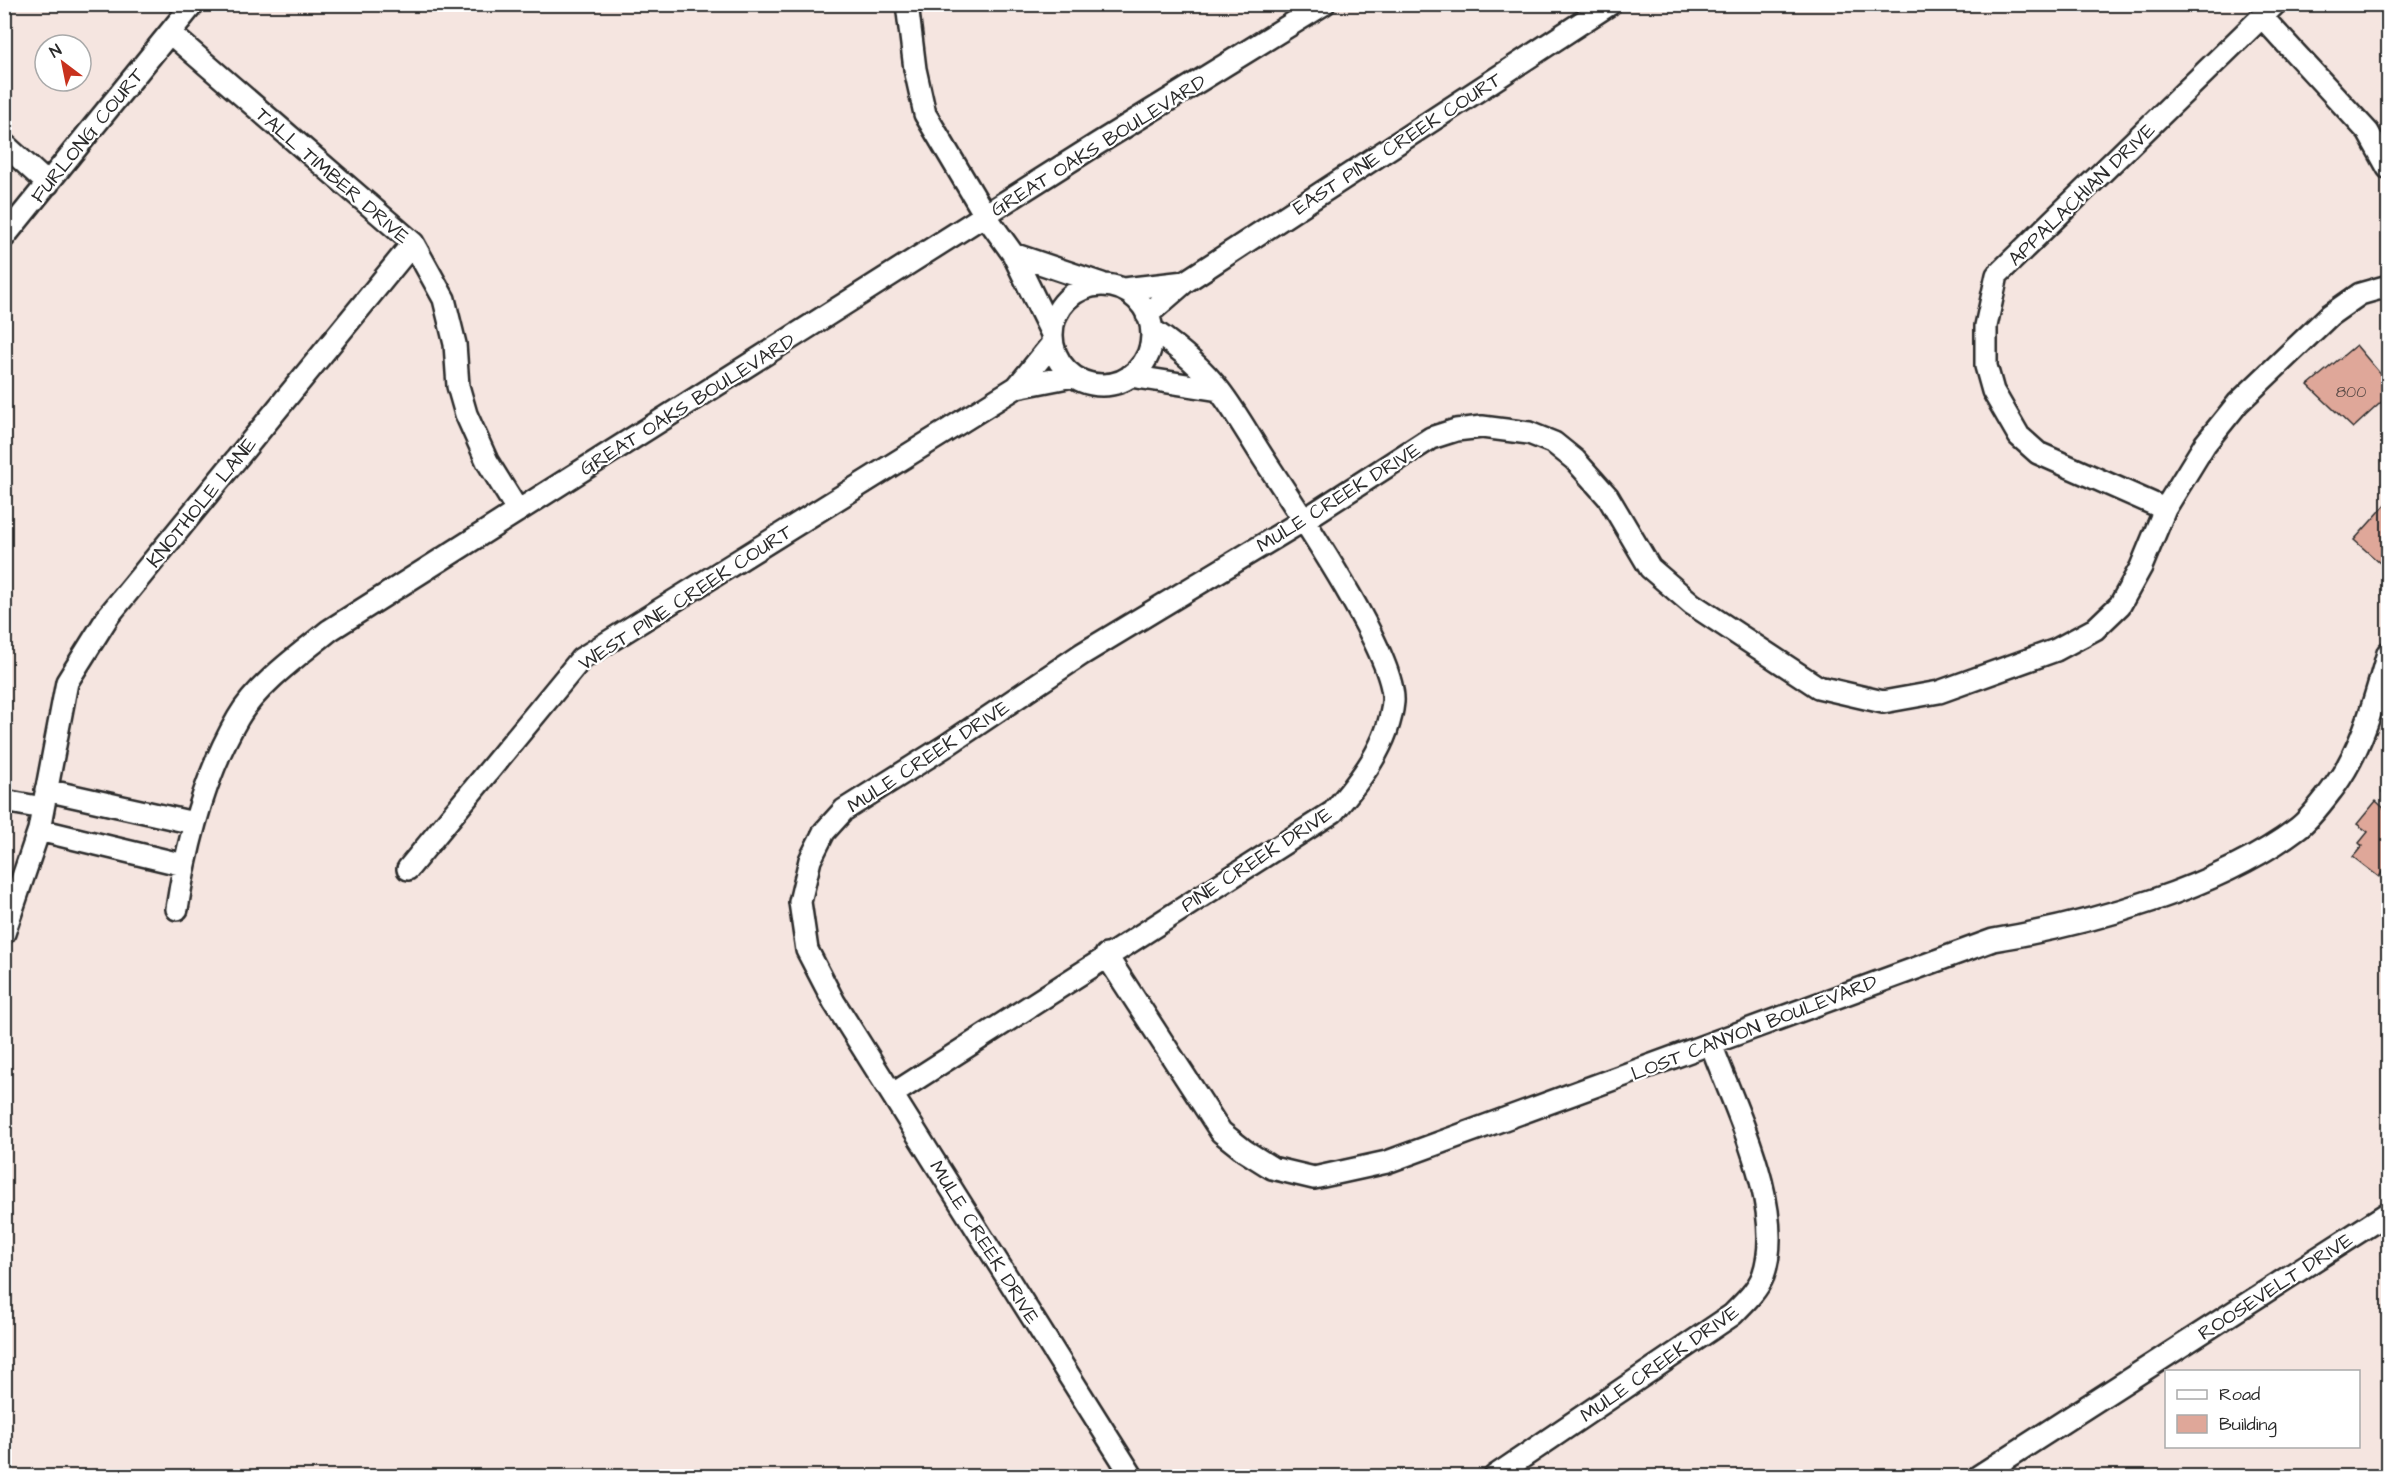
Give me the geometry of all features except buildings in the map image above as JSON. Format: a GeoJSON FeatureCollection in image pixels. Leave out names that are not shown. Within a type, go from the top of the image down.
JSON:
{"type":"FeatureCollection","features":[{"type":"Feature","properties":{"kind":"street","name":"FURLONG COURT"},"geometry":{"type":"LineString","coordinates":[[4,237],[193,4]]}},
{"type":"Feature","properties":{"kind":"street"},"geometry":{"type":"LineString","coordinates":[[907,4],[915,69],[925,114],[985,215],[1013,254],[1063,367],[1086,383],[1101,385],[1116,383],[1130,376],[1142,366],[1149,352],[1150,322],[1136,297],[1124,290],[1013,254]]}},
{"type":"Feature","properties":{"kind":"street","name":"GREAT OAKS BOULEVARD"},"geometry":{"type":"LineString","coordinates":[[177,909],[194,823],[213,773],[239,717],[282,667],[330,630],[985,215],[1324,4]]}},
{"type":"Feature","properties":{"kind":"street","name":"EAST PINE CREEK COURT"},"geometry":{"type":"LineString","coordinates":[[1150,322],[1185,282],[1610,4]]}},
{"type":"Feature","properties":{"kind":"street"},"geometry":{"type":"LineString","coordinates":[[2269,11],[2368,132],[2388,168]]}},
{"type":"Feature","properties":{"kind":"street","name":"APPALACHIAN DRIVE"},"geometry":{"type":"LineString","coordinates":[[2165,509],[2038,453],[2019,436],[1993,391],[1986,366],[1986,326],[1997,275],[2269,11]]}},
{"type":"Feature","properties":{"kind":"street","name":"TALL TIMBER DRIVE"},"geometry":{"type":"LineString","coordinates":[[170,33],[413,243],[444,299],[455,344],[458,386],[466,414],[487,461],[518,511]]}},
{"type":"Feature","properties":{"kind":"street"},"geometry":{"type":"LineString","coordinates":[[4,144],[48,184]]}},
{"type":"Feature","properties":{"kind":"street","name":"KNOTHOLE LANE"},"geometry":{"type":"LineString","coordinates":[[4,933],[39,830],[68,682],[109,615],[413,243]]}},
{"type":"Feature","properties":{"kind":"street","name":"EAST PINE CREEK COURT"},"geometry":{"type":"LineString","coordinates":[[1124,290],[1185,282]]}},
{"type":"Feature","properties":{"kind":"street"},"geometry":{"type":"LineString","coordinates":[[1052,338],[1054,317],[1067,298],[1087,286],[1102,284]]}},
{"type":"Feature","properties":{"kind":"street","name":"MULE CREEK DRIVE"},"geometry":{"type":"LineString","coordinates":[[1132,1476],[834,1002],[807,950],[800,902],[810,860],[824,832],[844,810],[944,747],[1082,654],[1304,520],[1431,438],[1456,430],[1482,427],[1529,433],[1554,443],[1575,460],[1608,497],[1650,568],[1692,604],[1818,687],[1882,702],[1939,692],[2056,650],[2095,629],[2120,604],[2141,567],[2165,509],[2205,444],[2238,403],[2330,315],[2360,294],[2388,286]]}},
{"type":"Feature","properties":{"kind":"street","name":"PINE CREEK DRIVE"},"geometry":{"type":"LineString","coordinates":[[892,1094],[1106,955],[1333,812],[1355,787],[1387,730],[1393,700],[1385,666],[1373,637],[1304,520],[1219,390],[1182,351],[1150,322]]}},
{"type":"Feature","properties":{"kind":"street","name":"WEST PINE CREEK COURT"},"geometry":{"type":"LineString","coordinates":[[1017,387],[1052,338]]}},
{"type":"Feature","properties":{"kind":"street","name":"WEST PINE CREEK COURT"},"geometry":{"type":"LineString","coordinates":[[408,869],[581,659],[1017,387],[1073,376]]}},
{"type":"Feature","properties":{"kind":"street"},"geometry":{"type":"LineString","coordinates":[[1130,376],[1219,390]]}},
{"type":"Feature","properties":{"kind":"street","name":"LOST CANYON BOULEVARD"},"geometry":{"type":"LineString","coordinates":[[1106,955],[1221,1132],[1272,1168],[1314,1178],[1388,1162],[1993,940],[2050,930],[2174,892],[2250,858],[2300,827],[2335,785],[2368,725],[2388,653]]}},
{"type":"Feature","properties":{"kind":"street"},"geometry":{"type":"LineString","coordinates":[[4,801],[45,799],[194,823]]}},
{"type":"Feature","properties":{"kind":"street"},"geometry":{"type":"LineString","coordinates":[[39,830],[184,865]]}},
{"type":"Feature","properties":{"kind":"street","name":"MULE CREEK DRIVE"},"geometry":{"type":"LineString","coordinates":[[1495,1476],[1732,1315],[1750,1297],[1763,1276],[1771,1232],[1761,1180],[1711,1044]]}},
{"type":"Feature","properties":{"kind":"street","name":"ROOSEVELT DRIVE"},"geometry":{"type":"LineString","coordinates":[[1979,1476],[2388,1213]]}}]}
